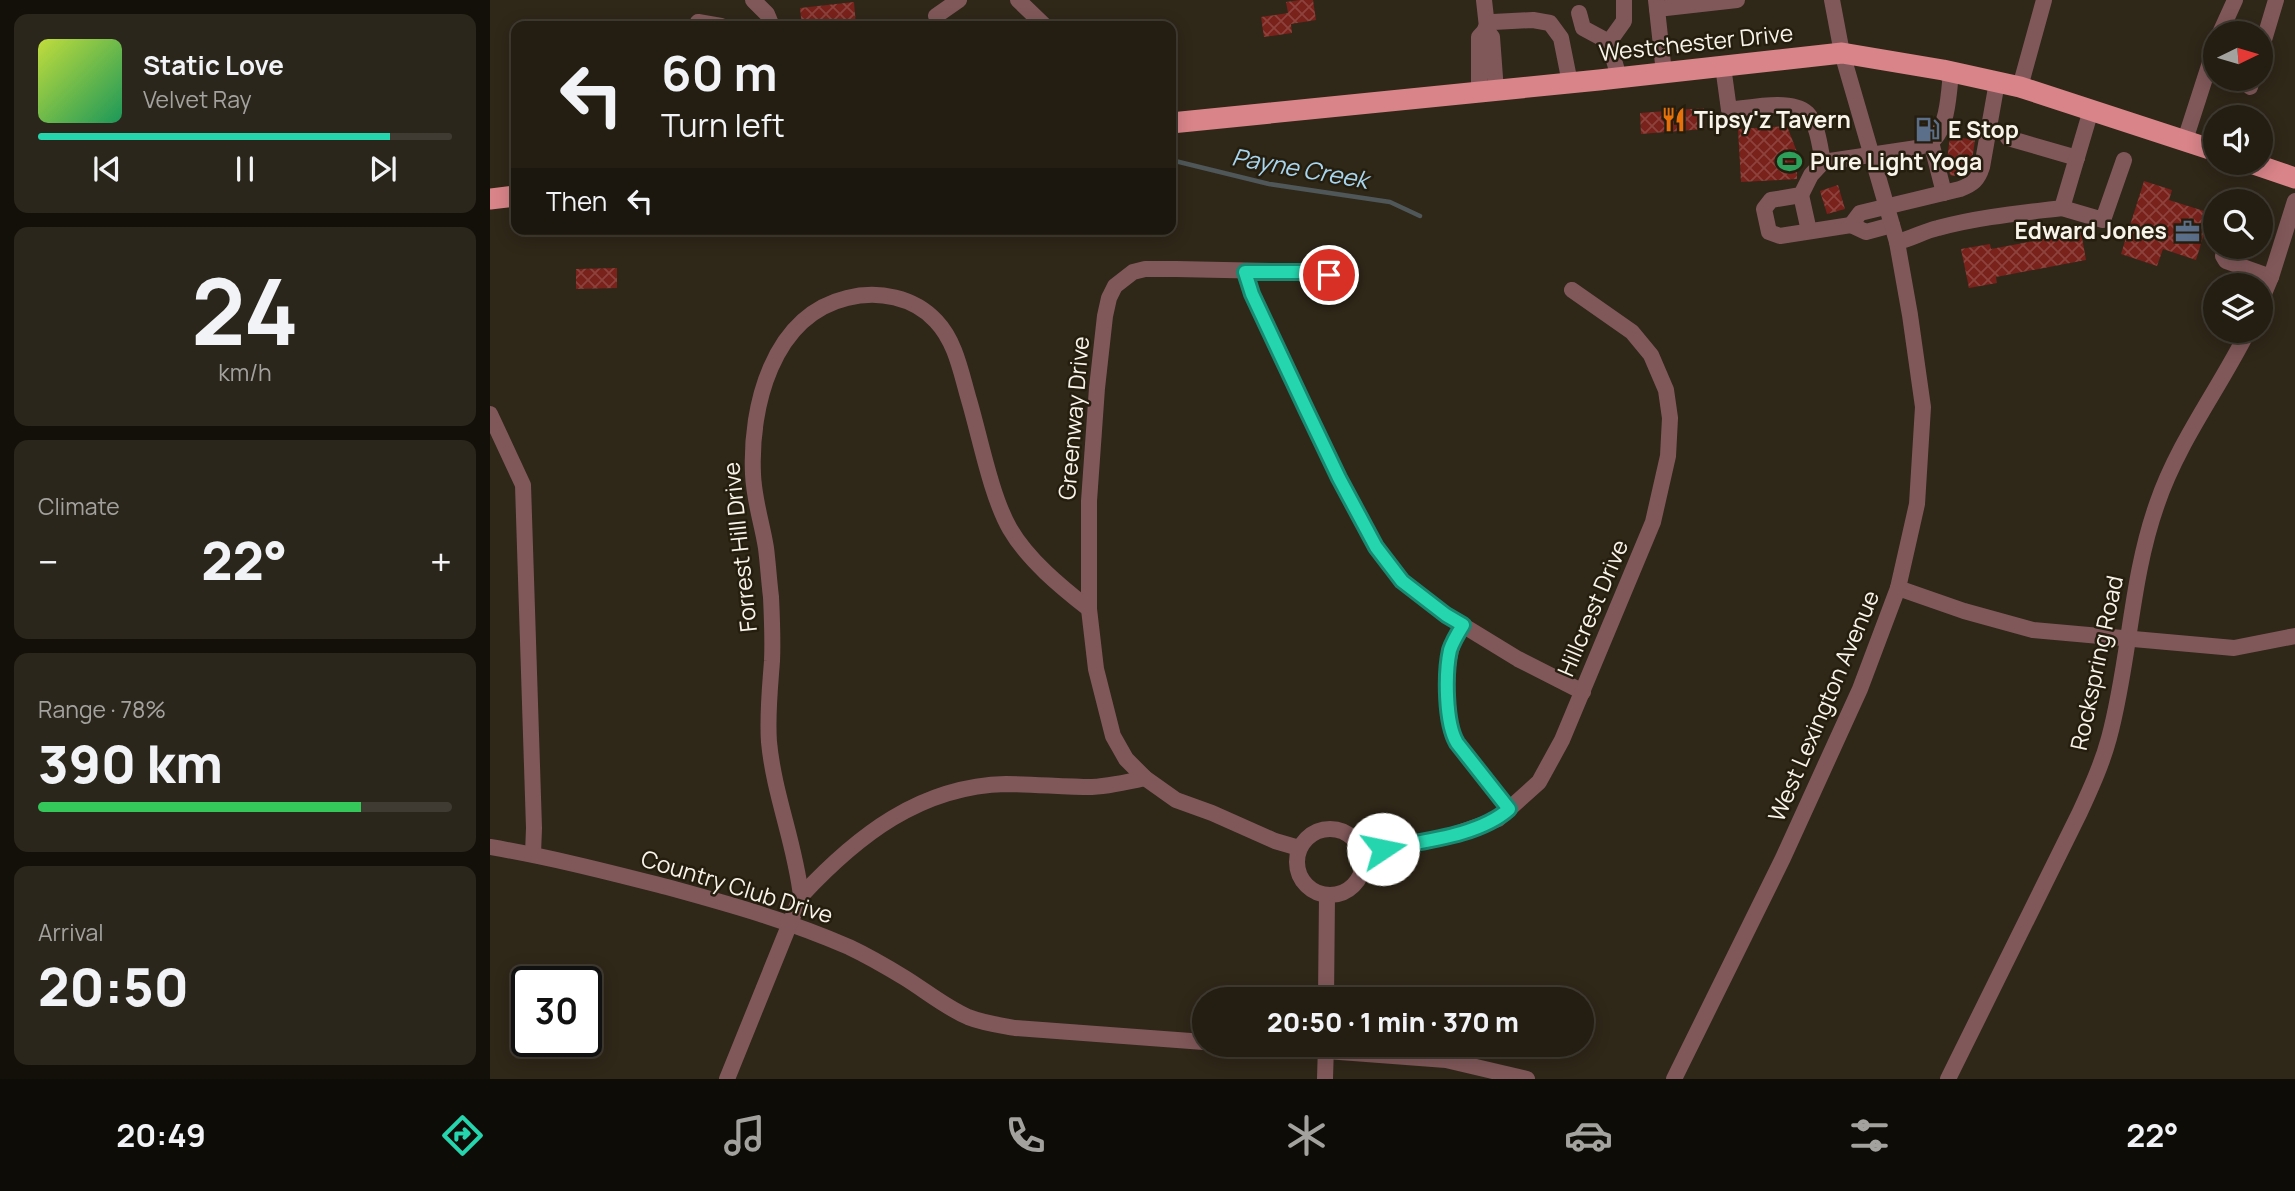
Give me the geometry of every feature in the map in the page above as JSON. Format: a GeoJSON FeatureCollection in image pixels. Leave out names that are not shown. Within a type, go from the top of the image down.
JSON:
{"type":"FeatureCollection","features":[{"type":"Feature","properties":{"kind":"main road","name":"Westchester Drive"},"geometry":{"type":"LineString","coordinates":[[1176,123],[1842,53],[2020,87],[2203,146]]}},
{"type":"Feature","properties":{"kind":"main road"},"geometry":{"type":"LineString","coordinates":[[2273,170],[2295,178]]}},
{"type":"Feature","properties":{"kind":"main road"},"geometry":{"type":"LineString","coordinates":[[490,199],[511,197]]}},
{"type":"Feature","properties":{"kind":"street"},"geometry":{"type":"LineString","coordinates":[[753,0],[767,14],[770,21]]}},
{"type":"Feature","properties":{"kind":"street"},"geometry":{"type":"LineString","coordinates":[[936,16],[959,0]]}},
{"type":"Feature","properties":{"kind":"street"},"geometry":{"type":"LineString","coordinates":[[1018,0],[1040,21]]}},
{"type":"Feature","properties":{"kind":"street"},"geometry":{"type":"LineString","coordinates":[[1484,0],[1486,28]]}},
{"type":"Feature","properties":{"kind":"street"},"geometry":{"type":"LineString","coordinates":[[1609,42],[1624,21],[1624,0]]}},
{"type":"Feature","properties":{"kind":"street"},"geometry":{"type":"LineString","coordinates":[[1664,73],[1657,5],[1737,0]]}},
{"type":"Feature","properties":{"kind":"street","name":"West Lexington Avenue"},"geometry":{"type":"LineString","coordinates":[[1674,1079],[1789,846],[1860,689],[1898,588],[1917,504],[1923,407],[1910,315],[1897,242],[1842,53],[1832,0]]}},
{"type":"Feature","properties":{"kind":"street"},"geometry":{"type":"LineString","coordinates":[[2020,87],[2044,0]]}},
{"type":"Feature","properties":{"kind":"street"},"geometry":{"type":"LineString","coordinates":[[2225,21],[2235,0]]}},
{"type":"Feature","properties":{"kind":"street"},"geometry":{"type":"LineString","coordinates":[[2270,21],[2276,0]]}},
{"type":"Feature","properties":{"kind":"street"},"geometry":{"type":"LineString","coordinates":[[1579,13],[1583,27],[1609,42],[1619,78]]}},
{"type":"Feature","properties":{"kind":"street"},"geometry":{"type":"LineString","coordinates":[[1487,92],[1479,37],[1493,22],[1533,20],[1550,23],[1561,38],[1570,83]]}},
{"type":"Feature","properties":{"kind":"street"},"geometry":{"type":"LineString","coordinates":[[1723,66],[1730,110],[1778,105],[1793,106],[1807,113],[1824,162]]}},
{"type":"Feature","properties":{"kind":"street"},"geometry":{"type":"LineString","coordinates":[[1809,231],[1801,195],[1811,175],[1824,162],[1917,148],[1931,142],[1939,133],[1946,110],[1951,72]]}},
{"type":"Feature","properties":{"kind":"street"},"geometry":{"type":"LineString","coordinates":[[1852,225],[1860,213],[1971,185],[1978,178],[1982,167],[1997,82]]}},
{"type":"Feature","properties":{"kind":"street"},"geometry":{"type":"LineString","coordinates":[[2185,140],[2203,84]]}},
{"type":"Feature","properties":{"kind":"street"},"geometry":{"type":"LineString","coordinates":[[2062,208],[2091,110]]}},
{"type":"Feature","properties":{"kind":"street"},"geometry":{"type":"LineString","coordinates":[[2008,138],[2077,158]]}},
{"type":"Feature","properties":{"kind":"street"},"geometry":{"type":"LineString","coordinates":[[1931,142],[1944,193]]}},
{"type":"Feature","properties":{"kind":"street"},"geometry":{"type":"LineString","coordinates":[[1897,242],[1936,228],[2062,208],[2103,220],[2124,160]]}},
{"type":"Feature","properties":{"kind":"street"},"geometry":{"type":"LineString","coordinates":[[1801,195],[1771,200],[1764,209],[1769,232],[1780,236],[1852,225],[1866,232],[1892,225]]}},
{"type":"Feature","properties":{"kind":"street"},"geometry":{"type":"LineString","coordinates":[[2272,273],[2295,201]]}},
{"type":"Feature","properties":{"kind":"street"},"geometry":{"type":"LineString","coordinates":[[2225,259],[2262,273]]}},
{"type":"Feature","properties":{"kind":"street","name":"Greenway Drive"},"geometry":{"type":"LineString","coordinates":[[1299,848],[1275,841],[1176,800],[1145,778],[1126,759],[1113,736],[1096,669],[1089,609],[1089,501],[1097,388],[1109,298],[1115,286],[1133,272],[1145,269],[1313,272],[1345,278]]}},
{"type":"Feature","properties":{"kind":"street"},"geometry":{"type":"LineString","coordinates":[[1245,272],[1258,306],[1339,478],[1376,547],[1402,581],[1446,615],[1518,659],[1583,692]]}},
{"type":"Feature","properties":{"kind":"street","name":"Hillcrest Drive"},"geometry":{"type":"LineString","coordinates":[[1362,853],[1447,837],[1498,819],[1539,782],[1562,740],[1653,522],[1668,456],[1670,418],[1666,390],[1651,355],[1632,331],[1572,290]]}},
{"type":"Feature","properties":{"kind":"street","name":"Forrest Hill Drive"},"geometry":{"type":"LineString","coordinates":[[727,1079],[800,896],[798,872],[769,744],[772,624],[766,548],[755,499],[753,473],[754,434],[764,385],[774,360],[793,330],[824,306],[863,294],[887,295],[924,309],[946,333],[956,356],[996,495],[1010,528],[1031,556],[1089,609]]}},
{"type":"Feature","properties":{"kind":"street","name":"Rockspring Road"},"geometry":{"type":"LineString","coordinates":[[1948,1079],[2095,778],[2109,738],[2136,589],[2157,505],[2171,470],[2241,343]]}},
{"type":"Feature","properties":{"kind":"street"},"geometry":{"type":"LineString","coordinates":[[491,423],[523,485],[533,854]]}},
{"type":"Feature","properties":{"kind":"street"},"geometry":{"type":"LineString","coordinates":[[1898,588],[1964,611],[2032,630],[2234,648],[2295,636]]}},
{"type":"Feature","properties":{"kind":"street"},"geometry":{"type":"LineString","coordinates":[[1463,625],[1450,652],[1450,732],[1509,809]]}},
{"type":"Feature","properties":{"kind":"street"},"geometry":{"type":"LineString","coordinates":[[800,896],[827,868],[866,835],[893,816],[940,796],[1004,784],[1094,787],[1145,778]]}},
{"type":"Feature","properties":{"kind":"street"},"geometry":{"type":"LineString","coordinates":[[1327,828],[1349,834],[1362,853],[1361,875],[1347,891],[1338,895],[1316,893],[1307,887],[1297,869],[1296,858],[1306,838],[1315,831],[1327,828]]}},
{"type":"Feature","properties":{"kind":"street","name":"Country Club Drive"},"geometry":{"type":"LineString","coordinates":[[490,847],[533,854],[673,889],[791,923],[852,949],[903,977],[947,1006],[982,1021],[1015,1028],[1192,1041]]}},
{"type":"Feature","properties":{"kind":"street"},"geometry":{"type":"LineString","coordinates":[[1326,987],[1327,895]]}},
{"type":"Feature","properties":{"kind":"street"},"geometry":{"type":"LineString","coordinates":[[1325,1079],[1326,1057]]}},
{"type":"Feature","properties":{"kind":"street"},"geometry":{"type":"LineString","coordinates":[[1416,1057],[1446,1060],[1527,1079]]}},
{"type":"Feature","properties":{"kind":"building"},"geometry":{"type":"Polygon","coordinates":[[[1313,0],[1316,20],[1291,24],[1292,33],[1264,37],[1261,17],[1288,13],[1286,2],[1313,0]]]}},
{"type":"Feature","properties":{"kind":"building"},"geometry":{"type":"Polygon","coordinates":[[[854,2],[856,21],[801,21],[800,8],[854,2]]]}},
{"type":"Feature","properties":{"kind":"building"},"geometry":{"type":"Polygon","coordinates":[[[1704,108],[1705,129],[1641,134],[1640,113],[1704,108]]]}},
{"type":"Feature","properties":{"kind":"building"},"geometry":{"type":"Polygon","coordinates":[[[1787,126],[1797,152],[1797,179],[1741,182],[1738,129],[1787,126]]]}},
{"type":"Feature","properties":{"kind":"building"},"geometry":{"type":"Polygon","coordinates":[[[1950,136],[1975,140],[1971,168],[1962,177],[1950,175],[1947,161],[1950,136]]]}},
{"type":"Feature","properties":{"kind":"building"},"geometry":{"type":"Polygon","coordinates":[[[2144,181],[2172,190],[2169,200],[2203,211],[2203,237],[2196,260],[2163,249],[2157,266],[2121,254],[2144,181]]]}},
{"type":"Feature","properties":{"kind":"building"},"geometry":{"type":"Polygon","coordinates":[[[1838,185],[1845,209],[1827,214],[1820,191],[1838,185]]]}},
{"type":"Feature","properties":{"kind":"building"},"geometry":{"type":"Polygon","coordinates":[[[2081,232],[2086,260],[1996,277],[1997,283],[1969,288],[1961,249],[1990,244],[1991,249],[2081,232]]]}},
{"type":"Feature","properties":{"kind":"building"},"geometry":{"type":"Polygon","coordinates":[[[617,268],[617,288],[576,289],[576,269],[617,268]]]}},
{"type":"Feature","properties":{"kind":"waterway","name":"Payne Creek"},"geometry":{"type":"LineString","coordinates":[[1176,161],[1269,184],[1390,202],[1420,216]]}},
{"type":"Feature","properties":{"kind":"place","name":"Tipsy'z Tavern"},"geometry":{"type":"Point","coordinates":[1674,120]}},
{"type":"Feature","properties":{"kind":"place","name":"E Stop"},"geometry":{"type":"Point","coordinates":[1928,130]}},
{"type":"Feature","properties":{"kind":"place","name":"Pure Light Yoga"},"geometry":{"type":"Point","coordinates":[1790,162]}},
{"type":"Feature","properties":{"kind":"place","name":"Edward Jones"},"geometry":{"type":"Point","coordinates":[2187,231]}},
{"type":"Feature","properties":{"kind":"route"},"geometry":{"type":"LineString","coordinates":[[1329,275],[1313,272],[1245,272],[1252,294],[1306,409],[1376,547],[1402,581],[1463,625],[1453,643],[1448,668],[1450,732],[1509,809],[1498,819],[1447,837],[1383,849]]}}]}
